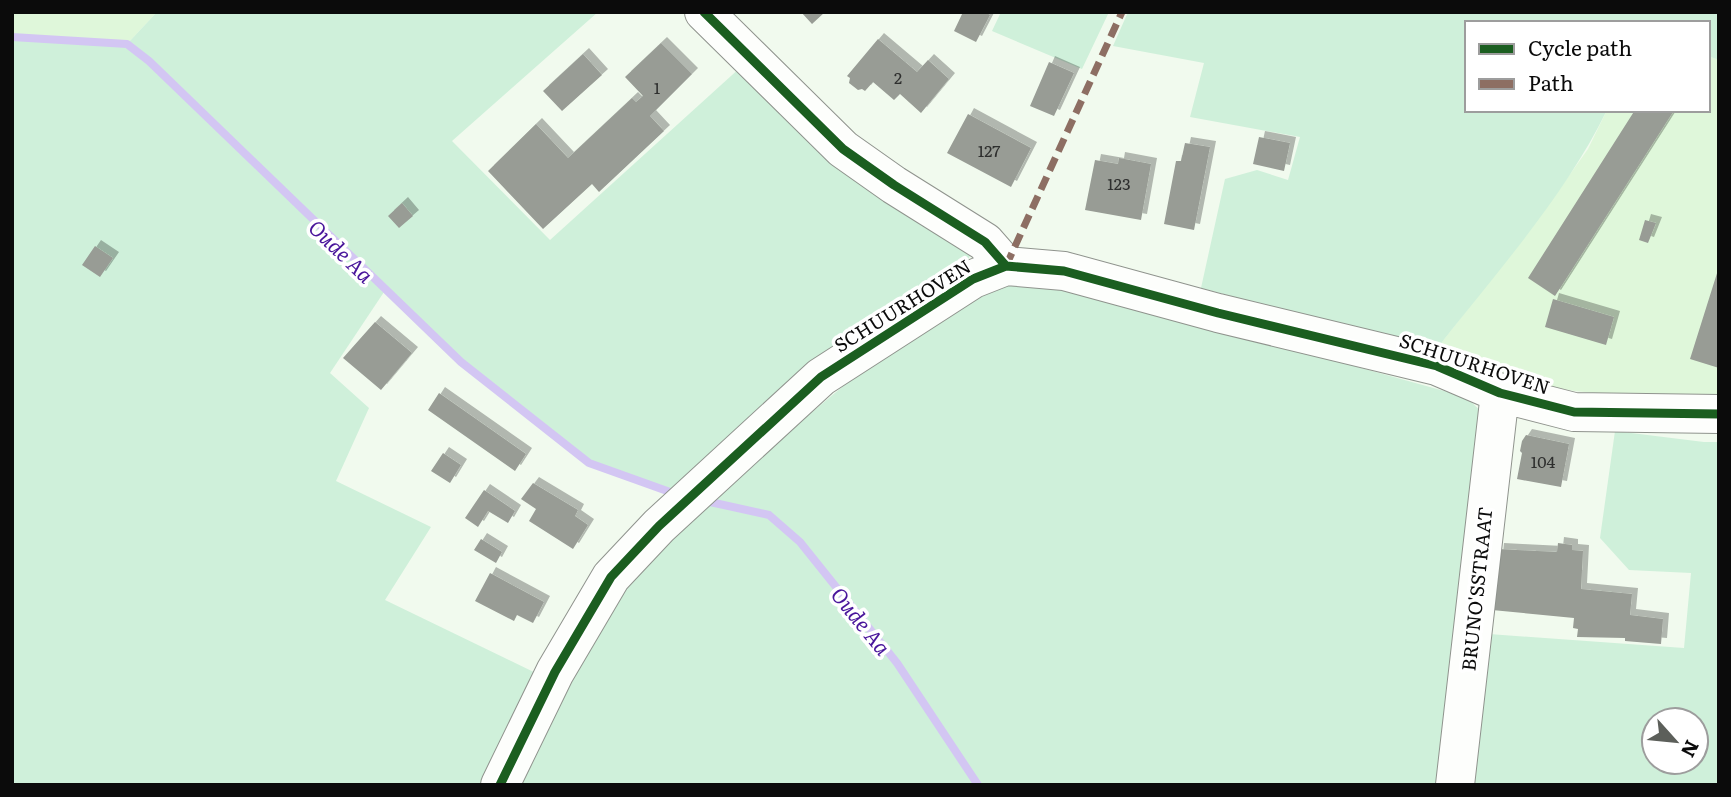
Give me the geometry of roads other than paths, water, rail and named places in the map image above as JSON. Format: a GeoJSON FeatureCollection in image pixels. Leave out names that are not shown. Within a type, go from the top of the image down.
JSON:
{"type":"FeatureCollection","features":[{"type":"Feature","properties":{"kind":"street"},"geometry":{"type":"LineString","coordinates":[[704,12],[843,149],[894,185],[985,242],[1006,266]]}},
{"type":"Feature","properties":{"kind":"street","name":"SCHUURHOVEN"},"geometry":{"type":"LineString","coordinates":[[500,785],[555,672],[611,577],[659,526],[821,377],[974,279],[1006,266],[1064,271],[1218,313],[1437,366],[1500,393],[1574,412],[1719,414]]}},
{"type":"Feature","properties":{"kind":"street","name":"BRUNO'SSTRAAT"},"geometry":{"type":"LineString","coordinates":[[1455,785],[1500,393]]}},
{"type":"Feature","properties":{"kind":"waterway","name":"Oude Aa"},"geometry":{"type":"LineString","coordinates":[[12,37],[127,44],[149,61],[461,362],[589,463],[670,492]]}},
{"type":"Feature","properties":{"kind":"waterway","name":"Oude Aa"},"geometry":{"type":"LineString","coordinates":[[710,502],[769,515],[800,542],[897,663],[978,785]]}}]}
